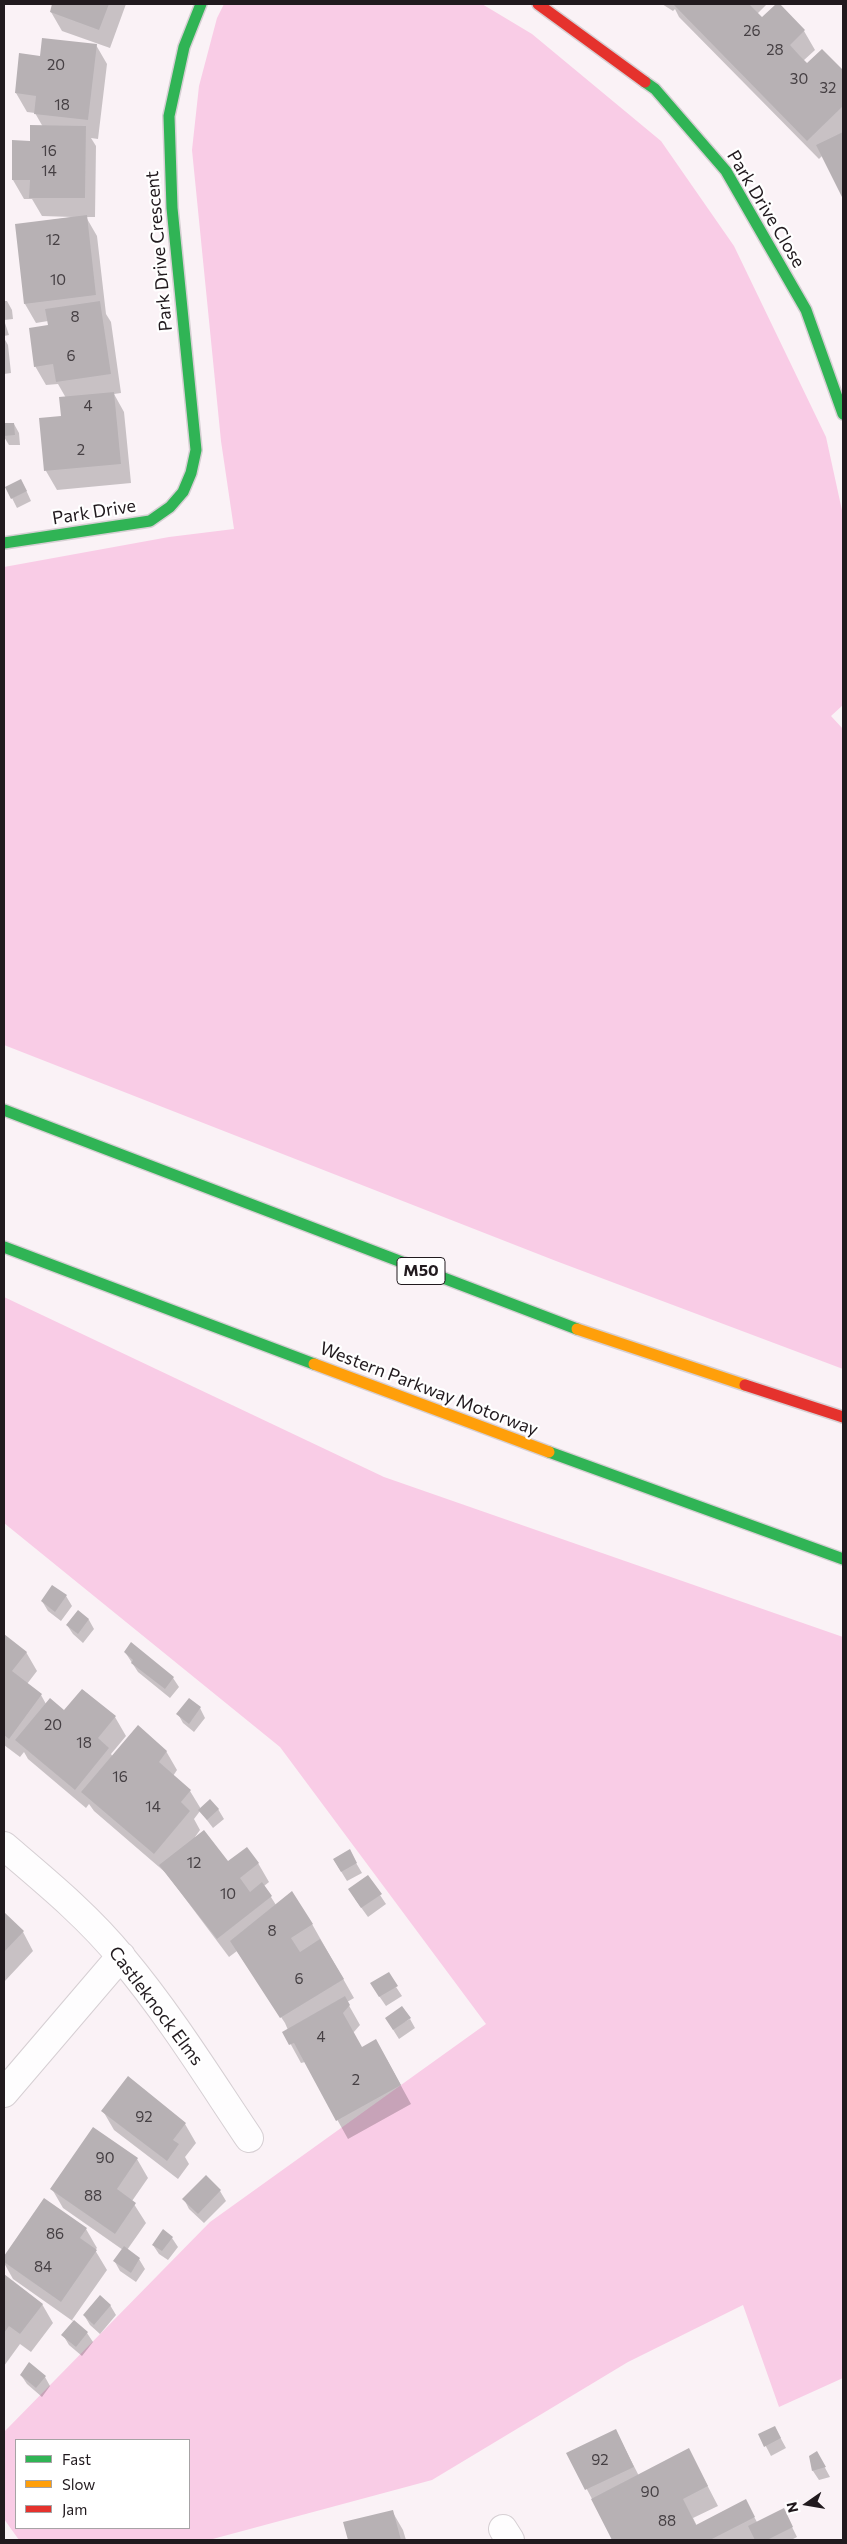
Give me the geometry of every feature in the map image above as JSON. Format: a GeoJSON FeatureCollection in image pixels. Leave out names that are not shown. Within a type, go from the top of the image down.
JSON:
{"type":"FeatureCollection","features":[{"type":"Feature","properties":{"kind":"main road","name":"Park Drive Crescent"},"geometry":{"type":"LineString","coordinates":[[180,497],[193,474],[196,450],[172,208],[169,116],[184,47],[201,4]]}},
{"type":"Feature","properties":{"kind":"main road","name":"Park Drive Close"},"geometry":{"type":"LineString","coordinates":[[538,4],[655,89],[726,171],[806,310],[843,414]]}},
{"type":"Feature","properties":{"kind":"main road","name":"Park Drive"},"geometry":{"type":"LineString","coordinates":[[4,544],[150,521],[168,510],[180,497]]}},
{"type":"Feature","properties":{"kind":"main road","name":"M50"},"geometry":{"type":"LineString","coordinates":[[4,1110],[546,1319],[843,1417]]}},
{"type":"Feature","properties":{"kind":"main road","name":"Western Parkway Motorway"},"geometry":{"type":"LineString","coordinates":[[4,1246],[426,1407],[843,1559]]}},
{"type":"Feature","properties":{"kind":"street","name":"Castleknock Elms"},"geometry":{"type":"LineString","coordinates":[[4,1846],[64,1898],[121,1956],[177,2030],[248,2138]]}},
{"type":"Feature","properties":{"kind":"street"},"geometry":{"type":"LineString","coordinates":[[4,2094],[121,1956]]}},
{"type":"Feature","properties":{"kind":"shaded area"},"geometry":{"type":"Polygon","coordinates":[[[224,4],[482,4],[532,34],[661,141],[734,246],[826,437],[843,515],[843,705],[831,716],[843,729],[843,1369],[556,1261],[4,1045],[4,567],[169,537],[234,529],[221,441],[192,150],[199,86],[217,18],[224,4]]]}},
{"type":"Feature","properties":{"kind":"shaded area"},"geometry":{"type":"Polygon","coordinates":[[[4,1297],[384,1477],[843,1637],[843,2378],[779,2407],[743,2305],[628,2362],[432,2480],[209,2540],[19,2540],[4,2519],[4,2432],[210,2222],[486,2024],[280,1747],[4,1523],[4,1297]]]}},
{"type":"Feature","properties":{"kind":"building"},"geometry":{"type":"Polygon","coordinates":[[[52,4],[109,4],[99,30],[50,12],[52,4]]]}},
{"type":"Feature","properties":{"kind":"building"},"geometry":{"type":"Polygon","coordinates":[[[673,4],[749,4],[762,17],[776,4],[780,4],[805,30],[790,45],[799,55],[807,63],[822,49],[843,70],[843,106],[807,141],[673,4]]]}},
{"type":"Feature","properties":{"kind":"building"},"geometry":{"type":"Polygon","coordinates":[[[42,38],[97,44],[88,120],[34,114],[36,96],[15,93],[19,53],[40,56],[42,38]]]}},
{"type":"Feature","properties":{"kind":"building"},"geometry":{"type":"Polygon","coordinates":[[[30,125],[86,126],[85,198],[29,198],[30,180],[12,180],[12,140],[30,141],[30,125]]]}},
{"type":"Feature","properties":{"kind":"building"},"geometry":{"type":"Polygon","coordinates":[[[843,132],[843,199],[816,145],[843,132]]]}},
{"type":"Feature","properties":{"kind":"building"},"geometry":{"type":"Polygon","coordinates":[[[87,215],[96,295],[24,304],[15,224],[87,215]]]}},
{"type":"Feature","properties":{"kind":"building"},"geometry":{"type":"Polygon","coordinates":[[[100,301],[111,374],[56,382],[53,364],[34,367],[29,328],[48,325],[45,309],[100,301]]]}},
{"type":"Feature","properties":{"kind":"building"},"geometry":{"type":"Polygon","coordinates":[[[114,392],[121,464],[44,471],[39,418],[61,416],[59,397],[114,392]]]}},
{"type":"Feature","properties":{"kind":"building"},"geometry":{"type":"Polygon","coordinates":[[[4,423],[14,423],[15,435],[4,436],[4,423]]]}},
{"type":"Feature","properties":{"kind":"building"},"geometry":{"type":"Polygon","coordinates":[[[21,479],[27,491],[11,499],[5,487],[21,479]]]}},
{"type":"Feature","properties":{"kind":"building"},"geometry":{"type":"Polygon","coordinates":[[[52,1585],[67,1595],[55,1612],[41,1601],[52,1585]]]}},
{"type":"Feature","properties":{"kind":"building"},"geometry":{"type":"Polygon","coordinates":[[[78,1610],[89,1619],[78,1634],[66,1625],[78,1610]]]}},
{"type":"Feature","properties":{"kind":"building"},"geometry":{"type":"Polygon","coordinates":[[[4,1634],[27,1652],[12,1671],[42,1694],[9,1739],[4,1735],[4,1634]]]}},
{"type":"Feature","properties":{"kind":"building"},"geometry":{"type":"Polygon","coordinates":[[[131,1642],[174,1677],[165,1689],[131,1663],[133,1660],[124,1652],[131,1642]]]}},
{"type":"Feature","properties":{"kind":"building"},"geometry":{"type":"Polygon","coordinates":[[[82,1689],[116,1716],[98,1738],[109,1748],[75,1790],[15,1740],[50,1698],[64,1710],[82,1689]]]}},
{"type":"Feature","properties":{"kind":"building"},"geometry":{"type":"Polygon","coordinates":[[[189,1698],[201,1707],[189,1724],[176,1714],[189,1698]]]}},
{"type":"Feature","properties":{"kind":"building"},"geometry":{"type":"Polygon","coordinates":[[[138,1725],[167,1751],[159,1762],[191,1790],[181,1802],[190,1811],[154,1854],[81,1792],[138,1725]]]}},
{"type":"Feature","properties":{"kind":"building"},"geometry":{"type":"Polygon","coordinates":[[[210,1799],[219,1809],[207,1820],[198,1810],[210,1799]]]}},
{"type":"Feature","properties":{"kind":"building"},"geometry":{"type":"Polygon","coordinates":[[[204,1830],[228,1861],[247,1847],[259,1863],[240,1878],[250,1892],[262,1882],[272,1896],[217,1939],[159,1865],[204,1830]]]}},
{"type":"Feature","properties":{"kind":"building"},"geometry":{"type":"Polygon","coordinates":[[[350,1849],[357,1863],[341,1872],[333,1859],[350,1849]]]}},
{"type":"Feature","properties":{"kind":"building"},"geometry":{"type":"Polygon","coordinates":[[[368,1875],[382,1894],[361,1908],[348,1889],[368,1875]]]}},
{"type":"Feature","properties":{"kind":"building"},"geometry":{"type":"Polygon","coordinates":[[[292,1891],[313,1924],[291,1938],[300,1952],[320,1939],[344,1979],[280,2018],[230,1941],[292,1891]]]}},
{"type":"Feature","properties":{"kind":"building"},"geometry":{"type":"Polygon","coordinates":[[[4,1912],[24,1931],[4,1952],[4,1912]]]}},
{"type":"Feature","properties":{"kind":"building"},"geometry":{"type":"Polygon","coordinates":[[[389,1972],[398,1986],[379,1997],[370,1983],[389,1972]]]}},
{"type":"Feature","properties":{"kind":"building"},"geometry":{"type":"Polygon","coordinates":[[[345,1996],[350,2005],[343,2013],[362,2047],[376,2039],[401,2085],[336,2121],[294,2043],[289,2045],[282,2032],[345,1996]]]}},
{"type":"Feature","properties":{"kind":"building"},"geometry":{"type":"Polygon","coordinates":[[[402,2006],[411,2018],[393,2030],[385,2018],[402,2006]]]}},
{"type":"Feature","properties":{"kind":"building"},"geometry":{"type":"Polygon","coordinates":[[[128,2076],[186,2123],[173,2140],[179,2144],[167,2161],[101,2111],[128,2076]]]}},
{"type":"Feature","properties":{"kind":"building"},"geometry":{"type":"Polygon","coordinates":[[[93,2127],[138,2158],[117,2189],[136,2203],[115,2234],[50,2189],[93,2127]]]}},
{"type":"Feature","properties":{"kind":"building"},"geometry":{"type":"Polygon","coordinates":[[[206,2175],[221,2190],[198,2214],[182,2199],[206,2175]]]}},
{"type":"Feature","properties":{"kind":"building"},"geometry":{"type":"Polygon","coordinates":[[[44,2198],[87,2228],[80,2238],[97,2250],[61,2302],[4,2262],[4,2256],[44,2198]]]}},
{"type":"Feature","properties":{"kind":"building"},"geometry":{"type":"Polygon","coordinates":[[[163,2229],[173,2237],[162,2251],[152,2245],[163,2229]]]}},
{"type":"Feature","properties":{"kind":"building"},"geometry":{"type":"Polygon","coordinates":[[[124,2246],[140,2258],[131,2273],[113,2261],[124,2246]]]}},
{"type":"Feature","properties":{"kind":"building"},"geometry":{"type":"Polygon","coordinates":[[[4,2274],[43,2304],[20,2334],[9,2326],[4,2333],[4,2274]]]}},
{"type":"Feature","properties":{"kind":"building"},"geometry":{"type":"Polygon","coordinates":[[[100,2295],[111,2305],[94,2325],[83,2315],[100,2295]]]}},
{"type":"Feature","properties":{"kind":"building"},"geometry":{"type":"Polygon","coordinates":[[[74,2320],[88,2332],[76,2347],[61,2335],[74,2320]]]}},
{"type":"Feature","properties":{"kind":"building"},"geometry":{"type":"Polygon","coordinates":[[[29,2362],[46,2376],[36,2388],[20,2375],[29,2362]]]}},
{"type":"Feature","properties":{"kind":"building"},"geometry":{"type":"Polygon","coordinates":[[[775,2426],[781,2438],[764,2447],[758,2434],[775,2426]]]}},
{"type":"Feature","properties":{"kind":"building"},"geometry":{"type":"Polygon","coordinates":[[[616,2429],[634,2467],[585,2490],[566,2453],[616,2429]]]}},
{"type":"Feature","properties":{"kind":"building"},"geometry":{"type":"Polygon","coordinates":[[[689,2448],[708,2486],[683,2499],[696,2525],[746,2499],[755,2517],[710,2540],[612,2540],[591,2499],[689,2448]]]}},
{"type":"Feature","properties":{"kind":"building"},"geometry":{"type":"Polygon","coordinates":[[[817,2451],[826,2467],[812,2471],[809,2456],[817,2451]]]}},
{"type":"Feature","properties":{"kind":"building"},"geometry":{"type":"Polygon","coordinates":[[[784,2508],[793,2527],[767,2540],[755,2540],[748,2526],[784,2508]]]}},
{"type":"Feature","properties":{"kind":"building"},"geometry":{"type":"Polygon","coordinates":[[[393,2510],[401,2540],[348,2540],[343,2522],[393,2510]]]}},
{"type":"Feature","properties":{"kind":"traffic: fast"},"geometry":{"type":"LineString","coordinates":[[4,543],[150,521],[170,507],[183,492],[191,473],[196,450],[172,208],[169,116],[184,47],[201,4]]}},
{"type":"Feature","properties":{"kind":"traffic: fast"},"geometry":{"type":"LineString","coordinates":[[645,82],[655,89],[726,171],[806,310],[843,414]]}},
{"type":"Feature","properties":{"kind":"traffic: fast"},"geometry":{"type":"LineString","coordinates":[[4,1110],[577,1329]]}},
{"type":"Feature","properties":{"kind":"traffic: fast"},"geometry":{"type":"LineString","coordinates":[[4,1247],[314,1364]]}},
{"type":"Feature","properties":{"kind":"traffic: fast"},"geometry":{"type":"LineString","coordinates":[[549,1452],[843,1559]]}},
{"type":"Feature","properties":{"kind":"traffic: slow"},"geometry":{"type":"LineString","coordinates":[[577,1329],[745,1385]]}},
{"type":"Feature","properties":{"kind":"traffic: slow"},"geometry":{"type":"LineString","coordinates":[[314,1364],[549,1452]]}},
{"type":"Feature","properties":{"kind":"traffic: jam"},"geometry":{"type":"LineString","coordinates":[[538,4],[645,82]]}},
{"type":"Feature","properties":{"kind":"traffic: jam"},"geometry":{"type":"LineString","coordinates":[[745,1385],[843,1417]]}}]}
